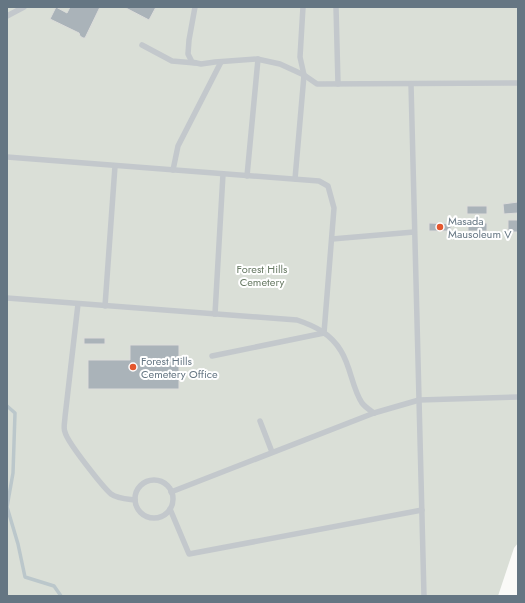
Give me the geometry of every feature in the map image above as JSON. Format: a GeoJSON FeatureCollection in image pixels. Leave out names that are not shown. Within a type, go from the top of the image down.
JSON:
{"type":"FeatureCollection","features":[{"type":"Feature","properties":{"kind":"lane"},"geometry":{"type":"LineString","coordinates":[[7,16],[24,7]]}},
{"type":"Feature","properties":{"kind":"lane"},"geometry":{"type":"LineString","coordinates":[[195,7],[188,54],[192,62],[195,63]]}},
{"type":"Feature","properties":{"kind":"lane"},"geometry":{"type":"LineString","coordinates":[[295,180],[304,75],[300,57],[303,7]]}},
{"type":"Feature","properties":{"kind":"lane"},"geometry":{"type":"LineString","coordinates":[[336,7],[338,84]]}},
{"type":"Feature","properties":{"kind":"lane"},"geometry":{"type":"LineString","coordinates":[[142,45],[172,60],[201,64],[258,59],[280,64],[304,75],[317,84],[518,83]]}},
{"type":"Feature","properties":{"kind":"lane"},"geometry":{"type":"LineString","coordinates":[[247,176],[258,59]]}},
{"type":"Feature","properties":{"kind":"lane"},"geometry":{"type":"LineString","coordinates":[[173,170],[178,146],[221,62]]}},
{"type":"Feature","properties":{"kind":"lane"},"geometry":{"type":"LineString","coordinates":[[411,84],[424,596]]}},
{"type":"Feature","properties":{"kind":"lane"},"geometry":{"type":"LineString","coordinates":[[7,157],[319,181],[328,186],[334,208],[324,333]]}},
{"type":"Feature","properties":{"kind":"lane"},"geometry":{"type":"LineString","coordinates":[[105,306],[115,166]]}},
{"type":"Feature","properties":{"kind":"lane"},"geometry":{"type":"LineString","coordinates":[[215,314],[224,174]]}},
{"type":"Feature","properties":{"kind":"lane"},"geometry":{"type":"LineString","coordinates":[[332,239],[414,232]]}},
{"type":"Feature","properties":{"kind":"lane"},"geometry":{"type":"LineString","coordinates":[[7,298],[297,320],[324,333],[337,344],[342,353],[357,394],[363,404],[374,413]]}},
{"type":"Feature","properties":{"kind":"lane"},"geometry":{"type":"LineString","coordinates":[[78,304],[64,432],[74,448],[112,494],[120,498],[135,500]]}},
{"type":"Feature","properties":{"kind":"lane"},"geometry":{"type":"LineString","coordinates":[[212,356],[324,333]]}},
{"type":"Feature","properties":{"kind":"lane"},"geometry":{"type":"LineString","coordinates":[[170,492],[374,413],[419,400],[518,397]]}},
{"type":"Feature","properties":{"kind":"lane"},"geometry":{"type":"LineString","coordinates":[[260,421],[272,452]]}},
{"type":"Feature","properties":{"kind":"lane"},"geometry":{"type":"LineString","coordinates":[[149,481],[162,482],[167,486],[172,497],[170,509],[166,514],[155,518],[149,518],[143,515],[136,506],[135,500],[139,488],[149,481]]}},
{"type":"Feature","properties":{"kind":"lane"},"geometry":{"type":"LineString","coordinates":[[170,509],[189,554],[422,510]]}},
{"type":"Feature","properties":{"kind":"green space","name":"Forest Hills Cemetery"},"geometry":{"type":"Polygon","coordinates":[[[7,7],[518,7],[518,543],[514,548],[498,596],[7,596],[7,7]]]}},
{"type":"Feature","properties":{"kind":"building"},"geometry":{"type":"Polygon","coordinates":[[[56,7],[67,13],[70,7],[100,7],[85,38],[83,38],[79,33],[50,19],[56,7]]]}},
{"type":"Feature","properties":{"kind":"building"},"geometry":{"type":"Polygon","coordinates":[[[124,7],[156,7],[149,20],[124,7]]]}},
{"type":"Feature","properties":{"kind":"building"},"geometry":{"type":"Polygon","coordinates":[[[518,202],[518,213],[504,214],[503,204],[518,202]]]}},
{"type":"Feature","properties":{"kind":"building"},"geometry":{"type":"Polygon","coordinates":[[[467,206],[487,206],[487,214],[467,214],[467,206]]]}},
{"type":"Feature","properties":{"kind":"building"},"geometry":{"type":"Polygon","coordinates":[[[508,220],[518,220],[518,232],[508,232],[508,220]]]}},
{"type":"Feature","properties":{"kind":"building","name":"Masada Mausoleum V"},"geometry":{"type":"Polygon","coordinates":[[[429,223],[451,224],[451,231],[429,231],[429,223]]]}},
{"type":"Feature","properties":{"kind":"building"},"geometry":{"type":"Polygon","coordinates":[[[468,223],[487,223],[487,231],[468,231],[468,223]]]}},
{"type":"Feature","properties":{"kind":"building"},"geometry":{"type":"Polygon","coordinates":[[[84,338],[105,338],[105,344],[84,344],[84,338]]]}},
{"type":"Feature","properties":{"kind":"building","name":"Forest Hills Cemetery Office"},"geometry":{"type":"Polygon","coordinates":[[[130,345],[179,345],[179,389],[88,389],[88,360],[130,360],[130,345]]]}},
{"type":"Feature","properties":{"kind":"waterway"},"geometry":{"type":"LineString","coordinates":[[7,406],[15,413],[13,473],[7,507],[18,544],[25,577],[54,586],[61,596]]}},
{"type":"Feature","properties":{"kind":"place","name":"Masada Mausoleum V"},"geometry":{"type":"Point","coordinates":[440,227]}},
{"type":"Feature","properties":{"kind":"place","name":"Forest Hills Cemetery Office"},"geometry":{"type":"Point","coordinates":[133,367]}}]}
